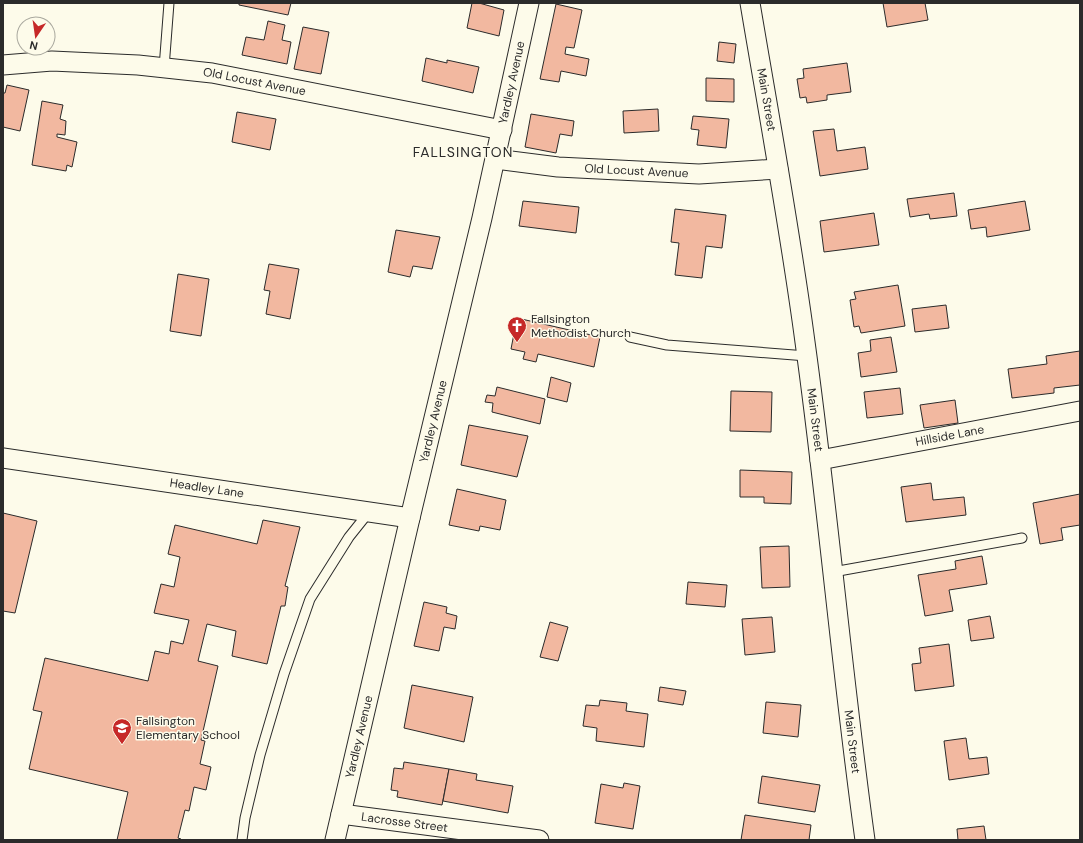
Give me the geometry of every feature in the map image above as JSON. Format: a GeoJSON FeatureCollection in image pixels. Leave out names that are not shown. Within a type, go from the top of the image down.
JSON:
{"type":"FeatureCollection","features":[{"type":"Feature","properties":{"kind":"street","name":"Yardley Avenue"},"geometry":{"type":"LineString","coordinates":[[335,840],[496,159],[529,3]]}},
{"type":"Feature","properties":{"kind":"street","name":"Main Street"},"geometry":{"type":"LineString","coordinates":[[750,3],[807,356],[864,840]]}},
{"type":"Feature","properties":{"kind":"street","name":"Old Locust Avenue"},"geometry":{"type":"LineString","coordinates":[[3,65],[52,61],[138,65],[220,75],[502,130]]}},
{"type":"Feature","properties":{"kind":"street","name":"Old Locust Avenue"},"geometry":{"type":"LineString","coordinates":[[496,159],[558,167],[699,174],[778,169]]}},
{"type":"Feature","properties":{"kind":"street","name":"Hillside Lane"},"geometry":{"type":"LineString","coordinates":[[820,460],[1080,411]]}},
{"type":"Feature","properties":{"kind":"street","name":"Headley Lane"},"geometry":{"type":"LineString","coordinates":[[3,458],[410,518]]}},
{"type":"Feature","properties":{"kind":"street","name":"Lacrosse Street"},"geometry":{"type":"LineString","coordinates":[[341,814],[539,840]]}},
{"type":"Feature","properties":{"kind":"lane"},"geometry":{"type":"LineString","coordinates":[[164,68],[169,3]]}},
{"type":"Feature","properties":{"kind":"lane"},"geometry":{"type":"LineString","coordinates":[[630,337],[667,345],[807,356]]}},
{"type":"Feature","properties":{"kind":"lane"},"geometry":{"type":"LineString","coordinates":[[242,840],[245,818],[260,755],[284,674],[310,599],[349,537],[370,512]]}},
{"type":"Feature","properties":{"kind":"lane"},"geometry":{"type":"LineString","coordinates":[[833,572],[1022,538]]}},
{"type":"Feature","properties":{"kind":"building"},"geometry":{"type":"Polygon","coordinates":[[[239,3],[291,3],[288,15],[239,5],[239,3]]]}},
{"type":"Feature","properties":{"kind":"building"},"geometry":{"type":"Polygon","coordinates":[[[472,3],[479,3],[504,10],[499,36],[467,28],[472,3]]]}},
{"type":"Feature","properties":{"kind":"building"},"geometry":{"type":"Polygon","coordinates":[[[883,3],[925,3],[928,20],[887,27],[883,3]]]}},
{"type":"Feature","properties":{"kind":"building"},"geometry":{"type":"Polygon","coordinates":[[[556,4],[582,10],[574,48],[566,47],[565,54],[589,59],[586,76],[561,71],[559,82],[540,79],[556,4]]]}},
{"type":"Feature","properties":{"kind":"building"},"geometry":{"type":"Polygon","coordinates":[[[268,21],[285,25],[282,40],[291,42],[287,64],[242,55],[246,37],[264,40],[268,21]]]}},
{"type":"Feature","properties":{"kind":"building"},"geometry":{"type":"Polygon","coordinates":[[[303,27],[329,32],[321,74],[294,69],[303,27]]]}},
{"type":"Feature","properties":{"kind":"building"},"geometry":{"type":"Polygon","coordinates":[[[719,42],[736,44],[734,63],[717,61],[719,42]]]}},
{"type":"Feature","properties":{"kind":"building"},"geometry":{"type":"Polygon","coordinates":[[[426,58],[447,63],[447,60],[479,67],[473,93],[422,81],[426,58]]]}},
{"type":"Feature","properties":{"kind":"building"},"geometry":{"type":"Polygon","coordinates":[[[847,63],[851,92],[827,95],[827,100],[807,103],[806,97],[800,98],[797,79],[804,78],[803,69],[847,63]]]}},
{"type":"Feature","properties":{"kind":"building"},"geometry":{"type":"Polygon","coordinates":[[[706,78],[734,79],[734,102],[706,101],[706,78]]]}},
{"type":"Feature","properties":{"kind":"building"},"geometry":{"type":"Polygon","coordinates":[[[7,85],[29,90],[20,131],[3,127],[3,93],[5,93],[7,85]]]}},
{"type":"Feature","properties":{"kind":"building"},"geometry":{"type":"Polygon","coordinates":[[[42,101],[63,105],[60,119],[66,121],[65,135],[57,134],[57,137],[77,142],[72,167],[67,165],[66,171],[32,165],[42,101]]]}},
{"type":"Feature","properties":{"kind":"building"},"geometry":{"type":"Polygon","coordinates":[[[658,109],[659,131],[624,133],[623,111],[658,109]]]}},
{"type":"Feature","properties":{"kind":"building"},"geometry":{"type":"Polygon","coordinates":[[[237,112],[276,119],[270,150],[232,142],[237,112]]]}},
{"type":"Feature","properties":{"kind":"building"},"geometry":{"type":"Polygon","coordinates":[[[531,114],[574,121],[572,136],[560,134],[556,153],[525,147],[531,114]]]}},
{"type":"Feature","properties":{"kind":"building"},"geometry":{"type":"Polygon","coordinates":[[[693,116],[729,119],[726,148],[697,145],[699,130],[691,129],[693,116]]]}},
{"type":"Feature","properties":{"kind":"building"},"geometry":{"type":"Polygon","coordinates":[[[834,129],[837,151],[865,147],[868,169],[820,176],[813,131],[834,129]]]}},
{"type":"Feature","properties":{"kind":"building"},"geometry":{"type":"Polygon","coordinates":[[[954,193],[957,216],[930,219],[929,214],[910,217],[907,199],[954,193]]]}},
{"type":"Feature","properties":{"kind":"building"},"geometry":{"type":"Polygon","coordinates":[[[523,201],[579,207],[576,233],[519,226],[523,201]]]}},
{"type":"Feature","properties":{"kind":"building"},"geometry":{"type":"Polygon","coordinates":[[[1025,201],[1030,230],[987,237],[986,227],[971,229],[968,210],[1025,201]]]}},
{"type":"Feature","properties":{"kind":"building"},"geometry":{"type":"Polygon","coordinates":[[[675,209],[726,215],[722,248],[706,246],[702,278],[675,275],[679,243],[671,242],[675,209]]]}},
{"type":"Feature","properties":{"kind":"building"},"geometry":{"type":"Polygon","coordinates":[[[874,213],[879,245],[824,252],[820,221],[874,213]]]}},
{"type":"Feature","properties":{"kind":"building"},"geometry":{"type":"Polygon","coordinates":[[[396,230],[440,237],[432,269],[413,266],[410,277],[388,272],[396,230]]]}},
{"type":"Feature","properties":{"kind":"building"},"geometry":{"type":"Polygon","coordinates":[[[269,264],[299,269],[290,319],[266,314],[270,291],[264,290],[269,264]]]}},
{"type":"Feature","properties":{"kind":"building"},"geometry":{"type":"Polygon","coordinates":[[[178,274],[209,279],[201,336],[170,331],[178,274]]]}},
{"type":"Feature","properties":{"kind":"building"},"geometry":{"type":"Polygon","coordinates":[[[898,285],[905,326],[861,333],[859,326],[854,327],[850,300],[856,299],[854,292],[898,285]]]}},
{"type":"Feature","properties":{"kind":"building"},"geometry":{"type":"Polygon","coordinates":[[[946,305],[949,328],[915,332],[912,309],[946,305]]]}},
{"type":"Feature","properties":{"kind":"building"},"geometry":{"type":"Polygon","coordinates":[[[517,318],[600,337],[594,367],[538,354],[536,362],[523,359],[525,352],[511,349],[517,318]]]}},
{"type":"Feature","properties":{"kind":"building"},"geometry":{"type":"Polygon","coordinates":[[[891,337],[897,372],[861,377],[858,353],[871,351],[870,340],[891,337]]]}},
{"type":"Feature","properties":{"kind":"building"},"geometry":{"type":"Polygon","coordinates":[[[1080,351],[1080,385],[1054,388],[1054,393],[1012,398],[1008,369],[1047,364],[1046,356],[1080,351]]]}},
{"type":"Feature","properties":{"kind":"building"},"geometry":{"type":"Polygon","coordinates":[[[551,377],[571,383],[567,402],[547,397],[551,377]]]}},
{"type":"Feature","properties":{"kind":"building"},"geometry":{"type":"Polygon","coordinates":[[[497,387],[545,399],[540,424],[492,412],[493,403],[485,402],[487,395],[495,396],[497,387]]]}},
{"type":"Feature","properties":{"kind":"building"},"geometry":{"type":"Polygon","coordinates":[[[900,388],[903,414],[867,418],[864,392],[900,388]]]}},
{"type":"Feature","properties":{"kind":"building"},"geometry":{"type":"Polygon","coordinates":[[[731,391],[772,392],[771,432],[730,431],[731,391]]]}},
{"type":"Feature","properties":{"kind":"building"},"geometry":{"type":"Polygon","coordinates":[[[955,400],[958,423],[924,428],[920,405],[955,400]]]}},
{"type":"Feature","properties":{"kind":"building"},"geometry":{"type":"Polygon","coordinates":[[[469,425],[528,436],[517,477],[461,465],[469,425]]]}},
{"type":"Feature","properties":{"kind":"building"},"geometry":{"type":"Polygon","coordinates":[[[740,470],[792,472],[791,504],[764,503],[764,497],[740,497],[740,470]]]}},
{"type":"Feature","properties":{"kind":"building"},"geometry":{"type":"Polygon","coordinates":[[[931,483],[933,500],[964,497],[966,515],[906,522],[901,487],[931,483]]]}},
{"type":"Feature","properties":{"kind":"building"},"geometry":{"type":"Polygon","coordinates":[[[457,489],[506,500],[500,530],[480,526],[479,531],[449,525],[457,489]]]}},
{"type":"Feature","properties":{"kind":"building"},"geometry":{"type":"Polygon","coordinates":[[[1080,494],[1080,525],[1061,528],[1063,540],[1040,544],[1033,503],[1080,494]]]}},
{"type":"Feature","properties":{"kind":"building"},"geometry":{"type":"Polygon","coordinates":[[[3,513],[37,521],[15,613],[3,611],[3,513]]]}},
{"type":"Feature","properties":{"kind":"building"},"geometry":{"type":"Polygon","coordinates":[[[263,520],[300,527],[285,586],[288,587],[285,606],[281,606],[267,664],[232,656],[236,631],[207,624],[198,661],[218,666],[201,740],[205,741],[200,764],[211,767],[206,790],[194,787],[189,811],[185,810],[178,838],[181,840],[117,840],[128,792],[29,769],[42,712],[33,710],[45,658],[148,681],[155,651],[169,654],[171,641],[183,644],[189,620],[154,613],[161,584],[174,587],[180,557],[168,554],[175,525],[257,544],[263,520]]]}},
{"type":"Feature","properties":{"kind":"building"},"geometry":{"type":"Polygon","coordinates":[[[789,546],[790,587],[762,588],[760,547],[789,546]]]}},
{"type":"Feature","properties":{"kind":"building"},"geometry":{"type":"Polygon","coordinates":[[[982,556],[987,584],[949,590],[953,611],[925,616],[918,575],[956,569],[955,561],[982,556]]]}},
{"type":"Feature","properties":{"kind":"building"},"geometry":{"type":"Polygon","coordinates":[[[688,582],[727,585],[725,607],[686,604],[688,582]]]}},
{"type":"Feature","properties":{"kind":"building"},"geometry":{"type":"Polygon","coordinates":[[[424,602],[447,607],[446,613],[457,616],[455,629],[444,627],[439,651],[414,646],[424,602]]]}},
{"type":"Feature","properties":{"kind":"building"},"geometry":{"type":"Polygon","coordinates":[[[990,616],[994,638],[971,641],[968,620],[990,616]]]}},
{"type":"Feature","properties":{"kind":"building"},"geometry":{"type":"Polygon","coordinates":[[[772,617],[775,652],[745,655],[742,619],[772,617]]]}},
{"type":"Feature","properties":{"kind":"building"},"geometry":{"type":"Polygon","coordinates":[[[550,622],[568,627],[558,661],[540,657],[550,622]]]}},
{"type":"Feature","properties":{"kind":"building"},"geometry":{"type":"Polygon","coordinates":[[[949,644],[954,686],[915,691],[912,664],[921,663],[919,648],[949,644]]]}},
{"type":"Feature","properties":{"kind":"building"},"geometry":{"type":"Polygon","coordinates":[[[412,685],[473,697],[464,742],[404,728],[412,685]]]}},
{"type":"Feature","properties":{"kind":"building"},"geometry":{"type":"Polygon","coordinates":[[[660,687],[686,691],[683,705],[658,701],[660,687]]]}},
{"type":"Feature","properties":{"kind":"building"},"geometry":{"type":"Polygon","coordinates":[[[600,700],[627,703],[626,711],[648,714],[644,747],[596,741],[597,728],[583,726],[586,705],[599,706],[600,700]]]}},
{"type":"Feature","properties":{"kind":"building"},"geometry":{"type":"Polygon","coordinates":[[[766,702],[801,705],[798,737],[763,733],[766,702]]]}},
{"type":"Feature","properties":{"kind":"building"},"geometry":{"type":"Polygon","coordinates":[[[966,738],[969,759],[987,757],[989,774],[949,780],[944,741],[966,738]]]}},
{"type":"Feature","properties":{"kind":"building"},"geometry":{"type":"Polygon","coordinates":[[[404,762],[449,769],[442,805],[397,797],[398,791],[391,790],[394,768],[403,769],[404,762]]]}},
{"type":"Feature","properties":{"kind":"building"},"geometry":{"type":"Polygon","coordinates":[[[449,769],[477,774],[476,780],[513,786],[508,813],[443,801],[449,769]]]}},
{"type":"Feature","properties":{"kind":"building"},"geometry":{"type":"Polygon","coordinates":[[[762,776],[820,785],[815,812],[758,803],[762,776]]]}},
{"type":"Feature","properties":{"kind":"building"},"geometry":{"type":"Polygon","coordinates":[[[624,783],[640,786],[633,829],[595,823],[601,784],[623,788],[624,783]]]}},
{"type":"Feature","properties":{"kind":"building"},"geometry":{"type":"Polygon","coordinates":[[[745,815],[811,825],[809,840],[741,840],[745,815]]]}},
{"type":"Feature","properties":{"kind":"building"},"geometry":{"type":"Polygon","coordinates":[[[984,826],[986,840],[958,840],[957,829],[984,826]]]}},
{"type":"Feature","properties":{"kind":"place","name":"Fallsington Methodist Church"},"geometry":{"type":"Point","coordinates":[517,343]}},
{"type":"Feature","properties":{"kind":"place","name":"Fallsington Elementary School"},"geometry":{"type":"Point","coordinates":[122,745]}},
{"type":"Feature","properties":{"kind":"district","name":"FALLSINGTON"},"geometry":{"type":"Point","coordinates":[463,152]}}]}
